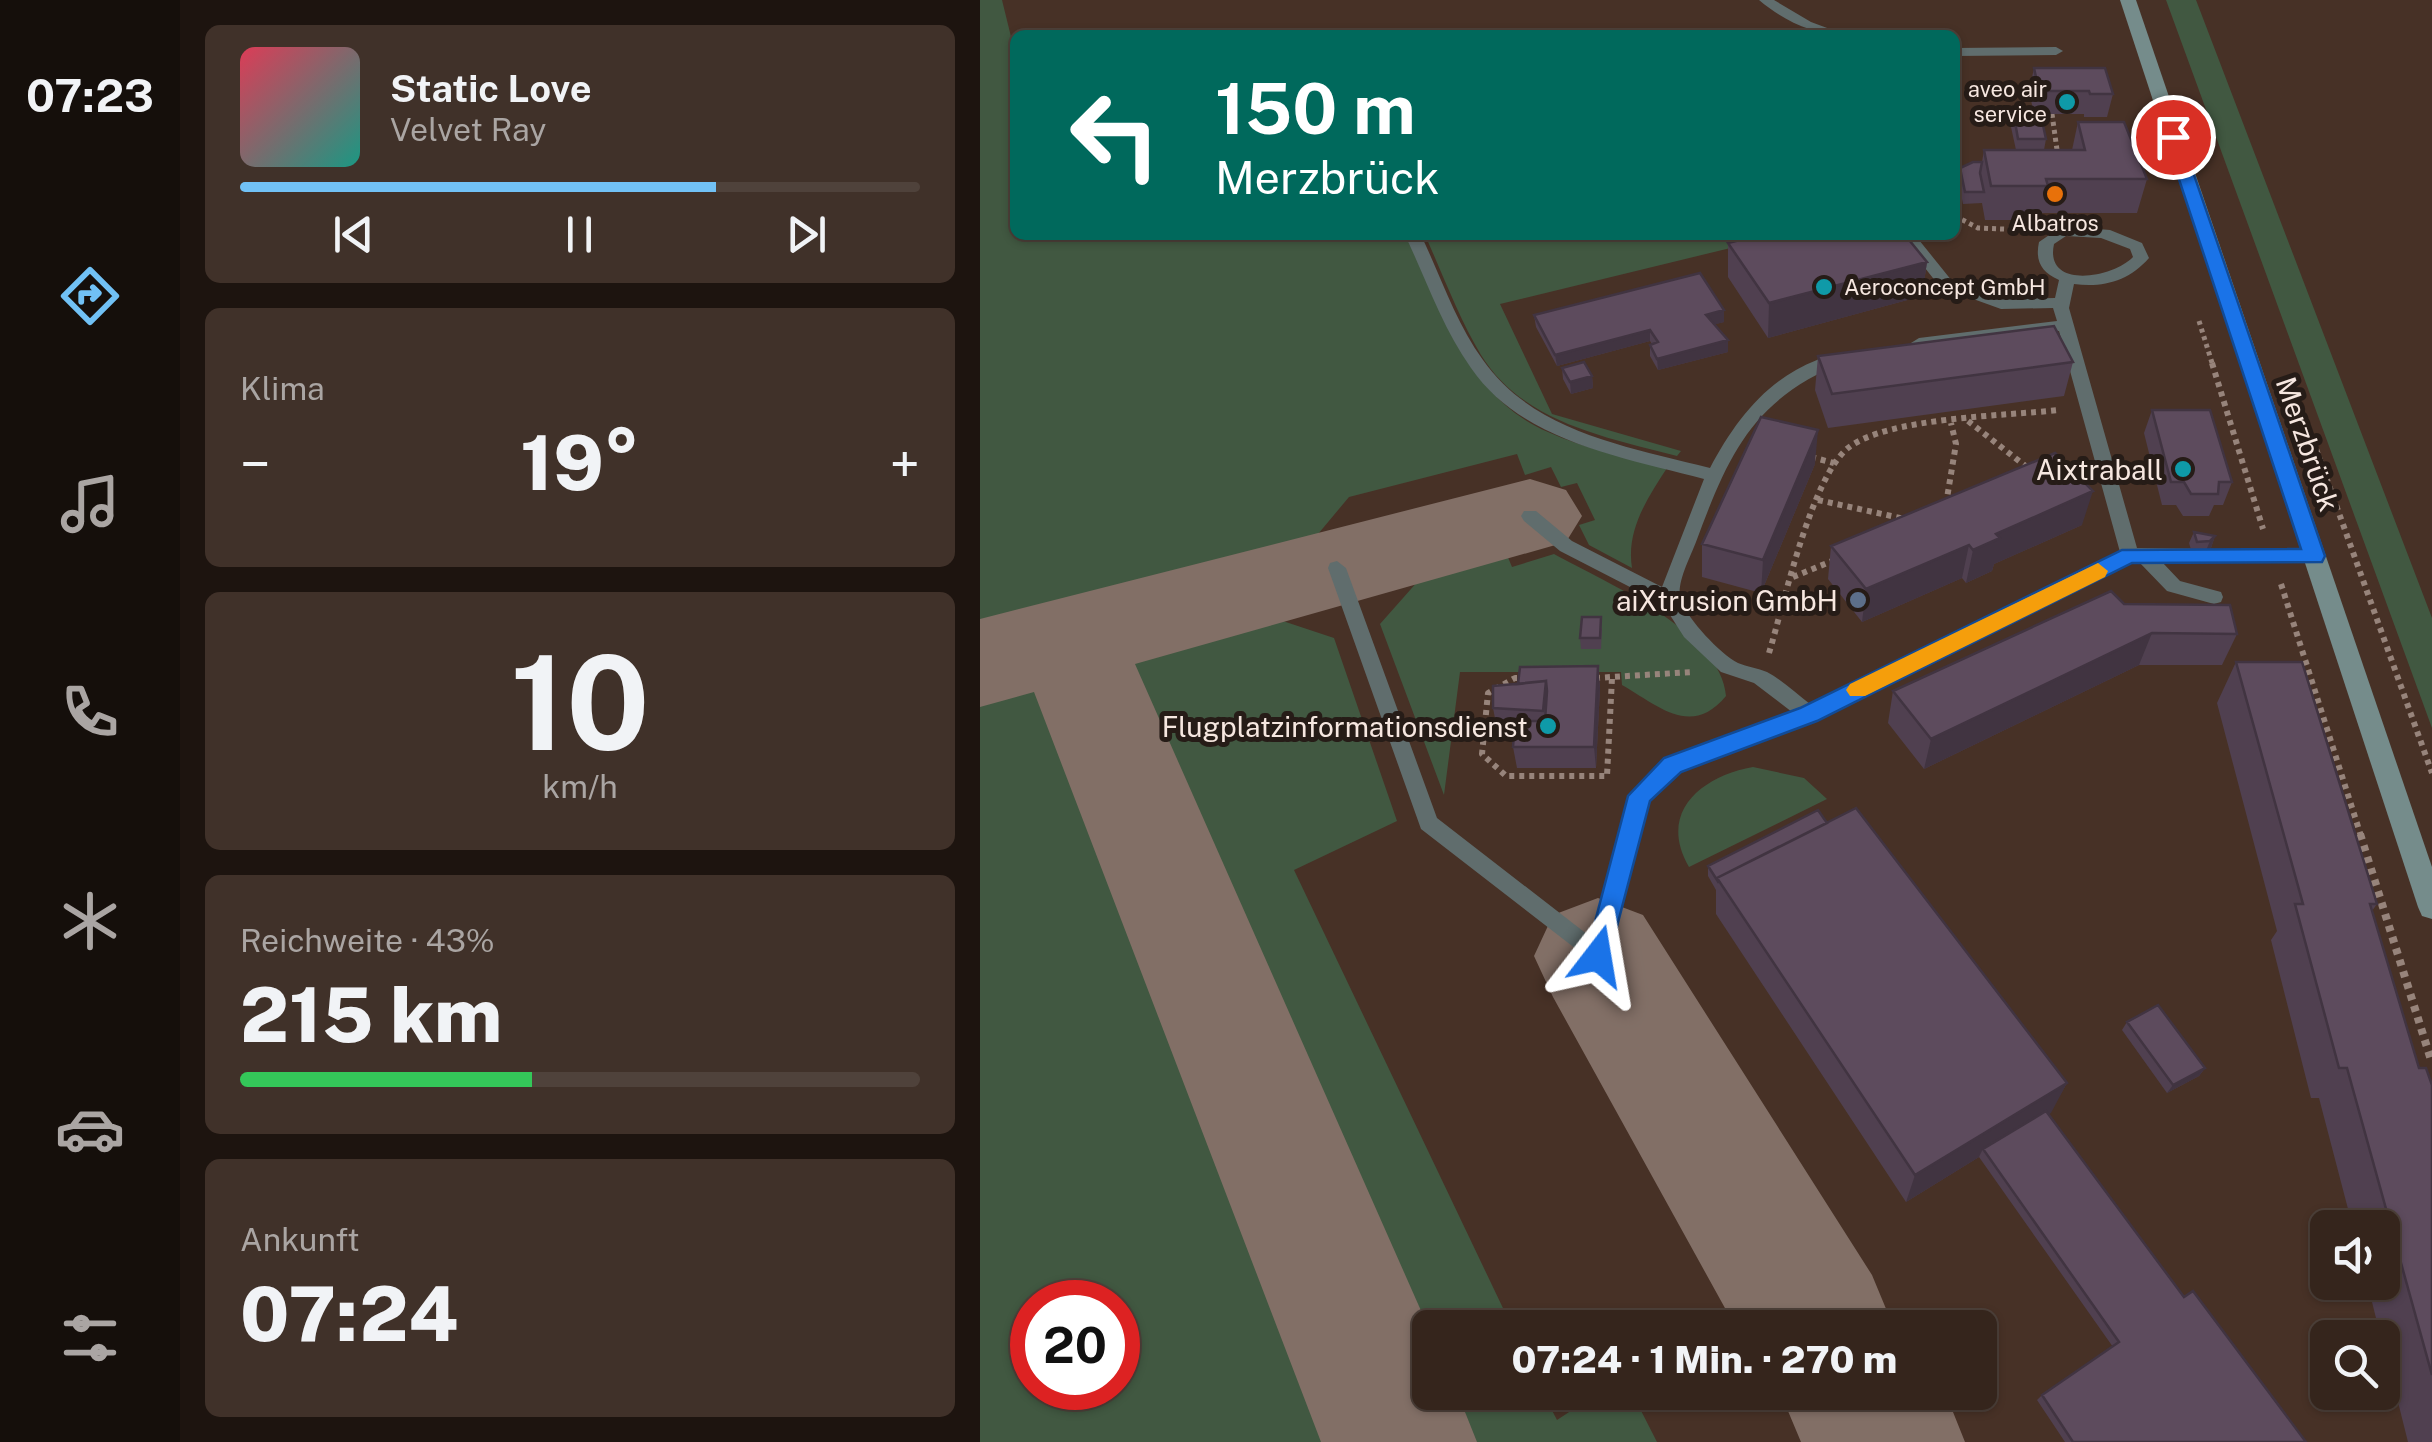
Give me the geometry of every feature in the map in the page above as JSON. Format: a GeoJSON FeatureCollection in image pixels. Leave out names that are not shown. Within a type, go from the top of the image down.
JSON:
{"type":"FeatureCollection","features":[{"type":"Feature","properties":{"kind":"main road","name":"Merzbrück"},"geometry":{"type":"LineString","coordinates":[[2128,0],[2432,907]]}},
{"type":"Feature","properties":{"kind":"lane"},"geometry":{"type":"LineString","coordinates":[[1765,0],[1806,26],[1821,30]]}},
{"type":"Feature","properties":{"kind":"lane"},"geometry":{"type":"LineString","coordinates":[[1960,52],[2056,51]]}},
{"type":"Feature","properties":{"kind":"lane"},"geometry":{"type":"LineString","coordinates":[[2064,232],[2106,232],[2137,246],[2141,258],[2128,273],[2095,283],[2068,278],[2048,265],[2044,256],[2043,249],[2054,236],[2064,232]]}},
{"type":"Feature","properties":{"kind":"lane"},"geometry":{"type":"LineString","coordinates":[[1415,240],[1468,348],[1486,376],[1514,404],[1548,425],[1712,475]]}},
{"type":"Feature","properties":{"kind":"lane"},"geometry":{"type":"LineString","coordinates":[[1910,240],[1946,284],[2000,304],[2060,303]]}},
{"type":"Feature","properties":{"kind":"lane"},"geometry":{"type":"LineString","coordinates":[[2068,278],[2060,303],[2088,407],[2137,556],[2174,586],[2214,597]]}},
{"type":"Feature","properties":{"kind":"lane"},"geometry":{"type":"LineString","coordinates":[[1896,347],[2066,325]]}},
{"type":"Feature","properties":{"kind":"lane"},"geometry":{"type":"LineString","coordinates":[[1670,598],[1672,582],[1712,475],[1760,404],[1808,366],[1861,352]]}},
{"type":"Feature","properties":{"kind":"lane"},"geometry":{"type":"LineString","coordinates":[[1530,516],[1566,546],[1670,598],[1691,632],[1728,668],[1761,678],[1808,714]]}},
{"type":"Feature","properties":{"kind":"lane"},"geometry":{"type":"LineString","coordinates":[[1336,568],[1428,823],[1598,956],[1640,796],[1672,765],[1808,714],[2137,556],[2314,556]]}},
{"type":"Feature","properties":{"kind":"path"},"geometry":{"type":"LineString","coordinates":[[2052,114],[2060,171]]}},
{"type":"Feature","properties":{"kind":"path"},"geometry":{"type":"LineString","coordinates":[[1960,219],[1978,228],[2018,228],[2054,236]]}},
{"type":"Feature","properties":{"kind":"path"},"geometry":{"type":"LineString","coordinates":[[1761,678],[1818,500],[1834,463],[1854,444],[1888,431],[2088,407]]}},
{"type":"Feature","properties":{"kind":"path"},"geometry":{"type":"LineString","coordinates":[[1968,421],[2037,476]]}},
{"type":"Feature","properties":{"kind":"path"},"geometry":{"type":"LineString","coordinates":[[1951,424],[1956,444],[1944,515],[1962,507]]}},
{"type":"Feature","properties":{"kind":"path"},"geometry":{"type":"LineString","coordinates":[[1802,454],[1834,463]]}},
{"type":"Feature","properties":{"kind":"path"},"geometry":{"type":"LineString","coordinates":[[1818,500],[1908,519]]}},
{"type":"Feature","properties":{"kind":"path"},"geometry":{"type":"LineString","coordinates":[[1793,577],[1843,556]]}},
{"type":"Feature","properties":{"kind":"path"},"geometry":{"type":"LineString","coordinates":[[1593,678],[1728,668]]}},
{"type":"Feature","properties":{"kind":"path"},"geometry":{"type":"LineString","coordinates":[[1534,678],[1515,678],[1488,693],[1482,754],[1506,776],[1607,776],[1612,678]]}},
{"type":"Feature","properties":{"kind":"green space"},"geometry":{"type":"Polygon","coordinates":[[[980,0],[1002,0],[1010,33],[1010,240],[1409,240],[1445,321],[1476,374],[1496,397],[1520,417],[1562,438],[1667,468],[1635,528],[1632,568],[1589,545],[1579,525],[1595,520],[1577,483],[1561,487],[1551,467],[1525,475],[1517,454],[1349,497],[1303,552],[980,637],[980,0]]]}},
{"type":"Feature","properties":{"kind":"green space"},"geometry":{"type":"Polygon","coordinates":[[[2166,0],[2196,0],[2432,618],[2432,728],[2166,0]]]}},
{"type":"Feature","properties":{"kind":"green space"},"geometry":{"type":"Polygon","coordinates":[[[1427,240],[1763,240],[1500,304],[1552,414],[1681,451],[1677,456],[1568,424],[1519,397],[1481,355],[1427,240]]]}},
{"type":"Feature","properties":{"kind":"green space"},"geometry":{"type":"Polygon","coordinates":[[[1502,543],[1512,567],[1554,554],[1658,612],[1705,651],[1720,673],[1726,696],[1700,715],[1687,717],[1662,709],[1622,685],[1621,672],[1460,672],[1444,795],[1380,624],[1434,563],[1502,543]]]}},
{"type":"Feature","properties":{"kind":"green space"},"geometry":{"type":"Polygon","coordinates":[[[1253,611],[1334,638],[1397,821],[1294,870],[1504,1310],[1412,1310],[1412,1410],[1552,1410],[1557,1420],[1572,1410],[1641,1410],[1657,1442],[980,1442],[980,686],[1253,611]]]}},
{"type":"Feature","properties":{"kind":"green space"},"geometry":{"type":"Polygon","coordinates":[[[1753,767],[1804,778],[1827,799],[1689,867],[1680,847],[1678,829],[1690,800],[1717,779],[1753,767]]]}},
{"type":"Feature","properties":{"kind":"building"},"geometry":{"type":"Polygon","coordinates":[[[2034,68],[2105,68],[2113,94],[2039,91],[2034,68]]]}},
{"type":"Feature","properties":{"kind":"building"},"geometry":{"type":"Polygon","coordinates":[[[2014,116],[2041,116],[2046,139],[2018,139],[2014,116]]]}},
{"type":"Feature","properties":{"kind":"building"},"geometry":{"type":"Polygon","coordinates":[[[2078,122],[2124,122],[2147,179],[2046,179],[2048,186],[1991,186],[1984,150],[2085,150],[2078,122]]]}},
{"type":"Feature","properties":{"kind":"building"},"geometry":{"type":"Polygon","coordinates":[[[1982,162],[1984,192],[1965,192],[1960,168],[1982,162]]]}},
{"type":"Feature","properties":{"kind":"building"},"geometry":{"type":"Polygon","coordinates":[[[1909,240],[1927,262],[1769,303],[1728,243],[1909,240]]]}},
{"type":"Feature","properties":{"kind":"building"},"geometry":{"type":"Polygon","coordinates":[[[1700,273],[1724,310],[1706,315],[1728,340],[1657,359],[1650,345],[1658,342],[1650,330],[1555,355],[1534,315],[1700,273]]]}},
{"type":"Feature","properties":{"kind":"building"},"geometry":{"type":"Polygon","coordinates":[[[2054,326],[2073,362],[1832,394],[1818,356],[2054,326]]]}},
{"type":"Feature","properties":{"kind":"building"},"geometry":{"type":"Polygon","coordinates":[[[1584,362],[1592,376],[1570,382],[1562,368],[1584,362]]]}},
{"type":"Feature","properties":{"kind":"building"},"geometry":{"type":"Polygon","coordinates":[[[2152,410],[2210,410],[2232,482],[2219,482],[2218,494],[2191,494],[2184,482],[2171,482],[2152,410]]]}},
{"type":"Feature","properties":{"kind":"building"},"geometry":{"type":"Polygon","coordinates":[[[1761,417],[1818,430],[1763,560],[1702,544],[1761,417]]]}},
{"type":"Feature","properties":{"kind":"building"},"geometry":{"type":"Polygon","coordinates":[[[2055,453],[2093,491],[1996,534],[2000,538],[1973,550],[1969,545],[1866,589],[1831,546],[2055,453]]]}},
{"type":"Feature","properties":{"kind":"building"},"geometry":{"type":"Polygon","coordinates":[[[2194,532],[2215,536],[2210,541],[2197,542],[2194,532]]]}},
{"type":"Feature","properties":{"kind":"building"},"geometry":{"type":"Polygon","coordinates":[[[2111,591],[2124,604],[2230,605],[2237,634],[2152,633],[1931,739],[1893,691],[2111,591]]]}},
{"type":"Feature","properties":{"kind":"building"},"geometry":{"type":"Polygon","coordinates":[[[1582,617],[1601,617],[1600,638],[1580,638],[1582,617]]]}},
{"type":"Feature","properties":{"kind":"building"},"geometry":{"type":"Polygon","coordinates":[[[2236,662],[2302,662],[2377,904],[2370,904],[2419,1068],[2426,1068],[2432,1085],[2432,1375],[2400,1259],[2400,1210],[2386,1210],[2347,1068],[2339,1068],[2295,904],[2303,904],[2236,662]]]}},
{"type":"Feature","properties":{"kind":"building"},"geometry":{"type":"Polygon","coordinates":[[[1598,666],[1594,747],[1513,747],[1515,721],[1545,721],[1546,681],[1518,684],[1520,667],[1598,666]]]}},
{"type":"Feature","properties":{"kind":"building"},"geometry":{"type":"Polygon","coordinates":[[[1546,681],[1543,711],[1493,708],[1493,686],[1546,681]]]}},
{"type":"Feature","properties":{"kind":"building"},"geometry":{"type":"Polygon","coordinates":[[[1856,808],[2067,1083],[1915,1175],[1717,878],[1856,808]]]}},
{"type":"Feature","properties":{"kind":"building"},"geometry":{"type":"Polygon","coordinates":[[[1818,810],[1827,823],[1717,880],[1708,866],[1818,810]]]}},
{"type":"Feature","properties":{"kind":"building"},"geometry":{"type":"Polygon","coordinates":[[[2158,1005],[2205,1068],[2173,1085],[2127,1022],[2158,1005]]]}},
{"type":"Feature","properties":{"kind":"building"},"geometry":{"type":"Polygon","coordinates":[[[2046,1111],[2184,1297],[2193,1291],[2306,1442],[2073,1442],[2042,1395],[2119,1342],[1983,1149],[2046,1111]]]}},
{"type":"Feature","properties":{"kind":"taxiway"},"geometry":{"type":"LineString","coordinates":[[1069,639],[1530,516]]}},
{"type":"Feature","properties":{"kind":"taxiway"},"geometry":{"type":"LineString","coordinates":[[980,663],[1069,639]]}},
{"type":"Feature","properties":{"kind":"taxiway"},"geometry":{"type":"LineString","coordinates":[[1069,639],[1399,1442]]}},
{"type":"Feature","properties":{"kind":"taxiway"},"geometry":{"type":"LineString","coordinates":[[1598,956],[1808,1310]]}},
{"type":"Feature","properties":{"kind":"taxiway"},"geometry":{"type":"LineString","coordinates":[[1868,1410],[1887,1442]]}},
{"type":"Feature","properties":{"kind":"slow traffic"},"geometry":{"type":"LineString","coordinates":[[1857,690],[2098,571]]}},
{"type":"Feature","properties":{"kind":"place","name":"aveo air service"},"geometry":{"type":"Point","coordinates":[2067,102]}},
{"type":"Feature","properties":{"kind":"place","name":"Albatros"},"geometry":{"type":"Point","coordinates":[2055,194]}},
{"type":"Feature","properties":{"kind":"place","name":"Aeroconcept GmbH"},"geometry":{"type":"Point","coordinates":[1824,287]}},
{"type":"Feature","properties":{"kind":"place","name":"Aixtraball"},"geometry":{"type":"Point","coordinates":[2183,469]}},
{"type":"Feature","properties":{"kind":"place","name":"aiXtrusion GmbH"},"geometry":{"type":"Point","coordinates":[1858,600]}},
{"type":"Feature","properties":{"kind":"place","name":"Flugplatzinformationsdienst"},"geometry":{"type":"Point","coordinates":[1548,726]}},
{"type":"Feature","properties":{"kind":"route"},"geometry":{"type":"LineString","coordinates":[[1598,956],[1640,796],[1672,765],[1808,714],[2130,556],[2314,556],[2173,137]]}}]}
